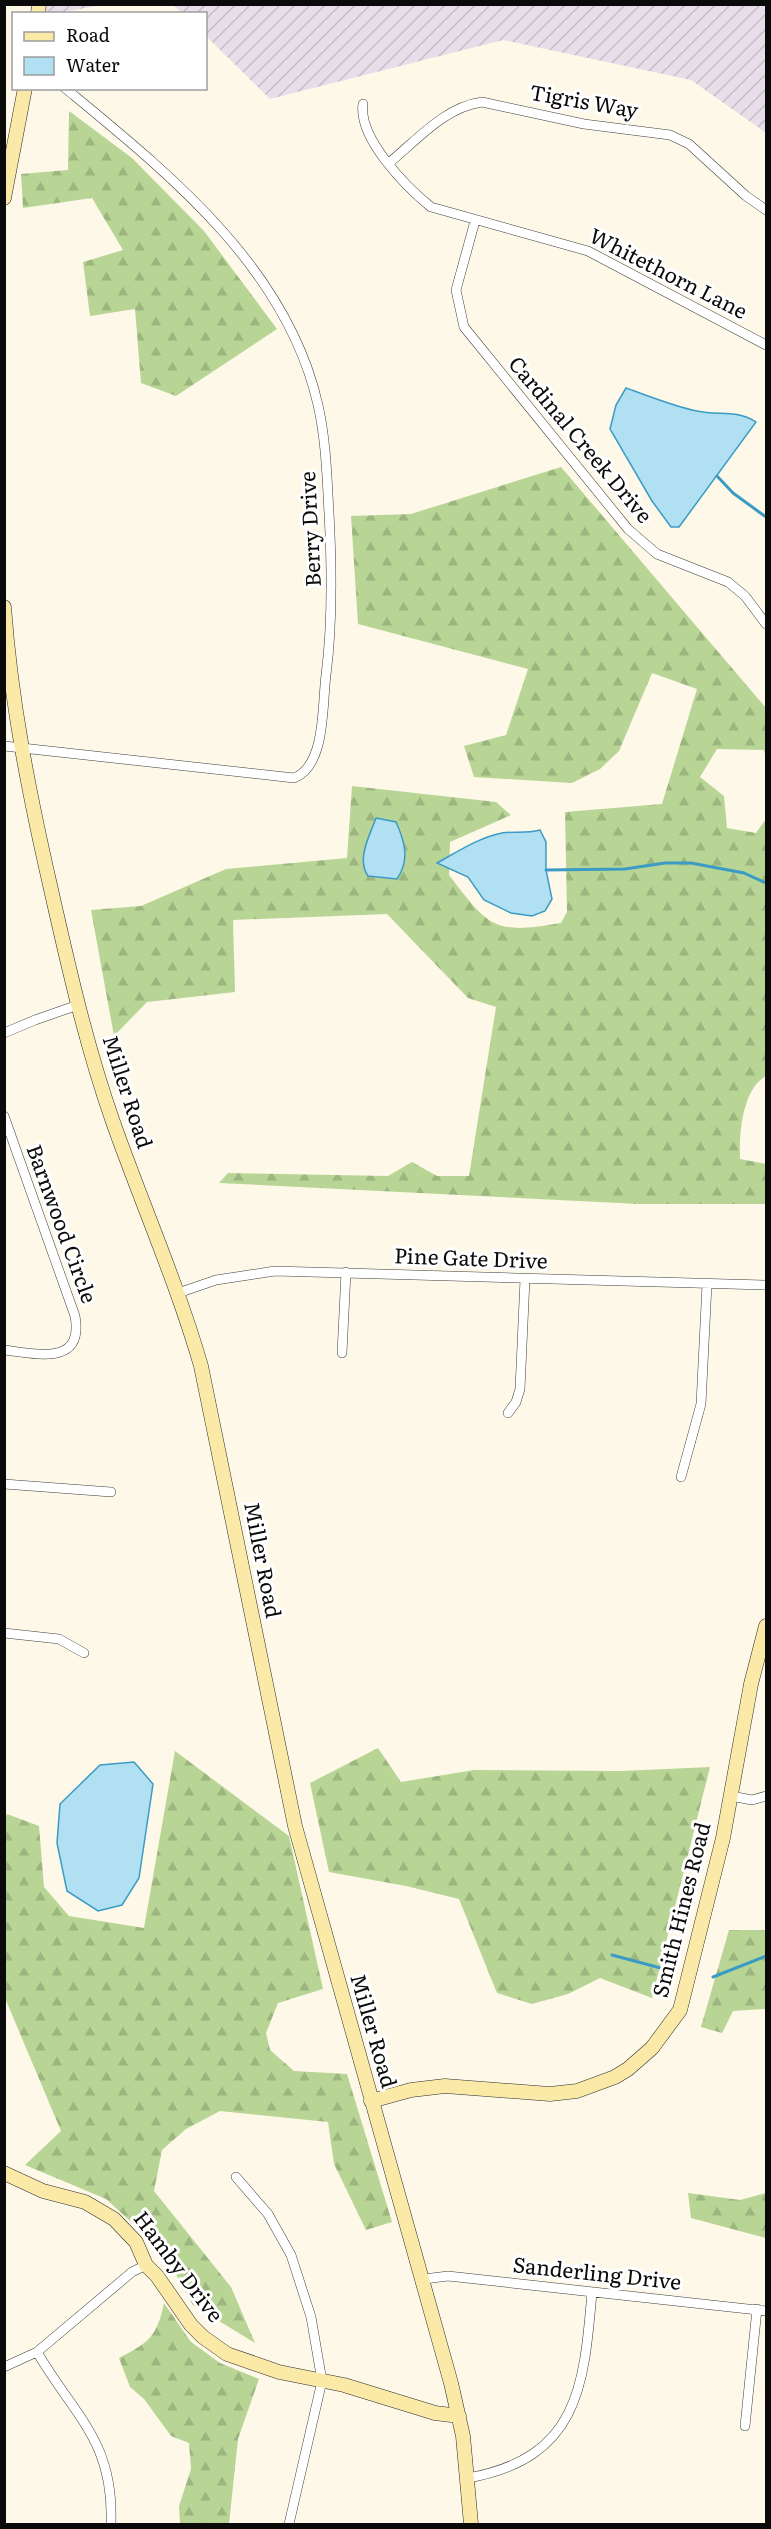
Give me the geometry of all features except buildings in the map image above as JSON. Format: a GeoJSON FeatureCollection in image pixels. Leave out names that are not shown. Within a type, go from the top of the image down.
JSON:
{"type":"FeatureCollection","features":[{"type":"Feature","properties":{"kind":"street"},"geometry":{"type":"LineString","coordinates":[[4,198],[25,90]]}},
{"type":"Feature","properties":{"kind":"street","name":"Berry Drive"},"geometry":{"type":"LineString","coordinates":[[20,747],[282,778],[300,776],[313,762],[318,747],[332,613],[332,572],[323,428],[312,382],[288,325],[269,292],[191,198],[159,166],[67,90]]}},
{"type":"Feature","properties":{"kind":"street","name":"Tigris Way"},"geometry":{"type":"LineString","coordinates":[[389,163],[452,110],[467,104],[482,102],[584,124],[670,135],[689,144],[746,196],[766,210]]}},
{"type":"Feature","properties":{"kind":"street","name":"Whitethorn Lane"},"geometry":{"type":"LineString","coordinates":[[363,104],[361,115],[371,140],[417,196],[431,207],[588,251],[766,345]]}},
{"type":"Feature","properties":{"kind":"street","name":"Cardinal Creek Drive"},"geometry":{"type":"LineString","coordinates":[[475,221],[456,290],[464,327],[628,530],[657,554],[728,582],[745,596],[766,624]]}},
{"type":"Feature","properties":{"kind":"street","name":"Miller Road"},"geometry":{"type":"LineString","coordinates":[[4,607],[12,696],[20,747],[78,1005],[114,1122],[192,1334],[208,1399],[295,1826],[371,2102],[424,2279],[459,2416],[468,2478],[471,2524]]}},
{"type":"Feature","properties":{"kind":"street"},"geometry":{"type":"LineString","coordinates":[[4,746],[20,747]]}},
{"type":"Feature","properties":{"kind":"street"},"geometry":{"type":"LineString","coordinates":[[4,1033],[78,1005]]}},
{"type":"Feature","properties":{"kind":"street","name":"Barnwood Circle"},"geometry":{"type":"LineString","coordinates":[[4,1116],[75,1316],[78,1331],[75,1343],[66,1350],[40,1354],[4,1350]]}},
{"type":"Feature","properties":{"kind":"street"},"geometry":{"type":"LineString","coordinates":[[342,1353],[346,1272]]}},
{"type":"Feature","properties":{"kind":"street","name":"Pine Gate Drive"},"geometry":{"type":"LineString","coordinates":[[178,1293],[216,1280],[255,1273],[346,1272],[766,1286]]}},
{"type":"Feature","properties":{"kind":"street"},"geometry":{"type":"LineString","coordinates":[[508,1413],[516,1402],[520,1389],[525,1279]]}},
{"type":"Feature","properties":{"kind":"street"},"geometry":{"type":"LineString","coordinates":[[681,1477],[701,1404],[707,1284]]}},
{"type":"Feature","properties":{"kind":"street"},"geometry":{"type":"LineString","coordinates":[[4,1485],[111,1492]]}},
{"type":"Feature","properties":{"kind":"street","name":"Smith Hines Road"},"geometry":{"type":"LineString","coordinates":[[371,2102],[411,2090],[445,2086],[550,2094],[577,2091],[628,2070],[652,2049],[680,2010],[723,1838],[751,1684],[766,1626]]}},
{"type":"Feature","properties":{"kind":"street"},"geometry":{"type":"LineString","coordinates":[[4,1633],[59,1639],[84,1653]]}},
{"type":"Feature","properties":{"kind":"street"},"geometry":{"type":"LineString","coordinates":[[731,1796],[752,1800],[766,1796]]}},
{"type":"Feature","properties":{"kind":"street","name":"Hamby Drive"},"geometry":{"type":"LineString","coordinates":[[4,2173],[25,2185],[85,2202],[107,2214],[123,2227],[136,2242],[146,2265],[157,2276],[191,2325],[217,2348],[238,2359],[279,2373],[322,2381],[435,2413],[459,2416]]}},
{"type":"Feature","properties":{"kind":"street"},"geometry":{"type":"LineString","coordinates":[[236,2177],[268,2214],[291,2255],[311,2317],[322,2381],[289,2524]]}},
{"type":"Feature","properties":{"kind":"street"},"geometry":{"type":"LineString","coordinates":[[4,2367],[37,2352],[132,2272],[146,2265]]}},
{"type":"Feature","properties":{"kind":"street","name":"Sanderling Drive"},"geometry":{"type":"LineString","coordinates":[[424,2279],[448,2276],[762,2310]]}},
{"type":"Feature","properties":{"kind":"street"},"geometry":{"type":"LineString","coordinates":[[468,2478],[488,2475],[517,2463],[546,2444],[566,2420],[574,2405],[581,2381],[592,2292]]}},
{"type":"Feature","properties":{"kind":"street"},"geometry":{"type":"LineString","coordinates":[[745,2426],[762,2310]]}},
{"type":"Feature","properties":{"kind":"street"},"geometry":{"type":"LineString","coordinates":[[37,2352],[78,2411],[99,2449],[110,2491],[111,2524]]}},
{"type":"Feature","properties":{"kind":"shaded area"},"geometry":{"type":"Polygon","coordinates":[[[37,5],[102,5],[63,12],[37,12],[37,5]]]}},
{"type":"Feature","properties":{"kind":"shaded area"},"geometry":{"type":"Polygon","coordinates":[[[173,5],[766,5],[766,133],[691,80],[503,40],[270,99],[207,37],[207,12],[181,12],[173,5]]]}},
{"type":"Feature","properties":{"kind":"green space"},"geometry":{"type":"Polygon","coordinates":[[[69,111],[132,158],[204,231],[277,329],[176,396],[141,383],[135,309],[90,316],[83,262],[123,250],[92,198],[23,208],[21,174],[68,170],[69,111]]]}},
{"type":"Feature","properties":{"kind":"green space"},"geometry":{"type":"Polygon","coordinates":[[[561,467],[766,708],[766,758],[764,750],[717,749],[700,777],[724,796],[727,828],[756,833],[766,819],[766,1076],[758,1082],[747,1101],[741,1125],[740,1159],[766,1164],[766,1204],[639,1204],[219,1183],[228,1173],[388,1176],[412,1162],[437,1176],[469,1176],[496,1007],[468,998],[387,914],[233,920],[235,992],[147,1002],[114,1036],[91,910],[141,906],[226,869],[347,858],[352,786],[496,802],[511,815],[450,842],[449,875],[474,906],[494,923],[520,928],[561,923],[567,912],[565,812],[662,804],[697,689],[652,673],[619,751],[600,769],[572,783],[474,777],[464,746],[506,735],[528,669],[358,624],[351,516],[411,514],[561,467]]]}},
{"type":"Feature","properties":{"kind":"green space"},"geometry":{"type":"Polygon","coordinates":[[[378,1748],[401,1782],[474,1770],[621,1771],[710,1767],[652,1998],[600,1978],[568,1994],[532,2004],[497,1993],[459,1899],[406,1886],[329,1872],[310,1783],[378,1748]]]}},
{"type":"Feature","properties":{"kind":"green space"},"geometry":{"type":"Polygon","coordinates":[[[175,1751],[289,1836],[323,1989],[278,2003],[266,2033],[270,2050],[294,2071],[347,2074],[392,2222],[366,2230],[334,2164],[328,2122],[220,2111],[186,2129],[162,2150],[154,2191],[231,2287],[255,2343],[193,2305],[163,2251],[106,2199],[25,2165],[61,2131],[5,1998],[4,1822],[7,1814],[39,1826],[44,1887],[69,1916],[144,1928],[175,1751]]]}},
{"type":"Feature","properties":{"kind":"green space"},"geometry":{"type":"Polygon","coordinates":[[[729,1930],[766,1930],[766,2009],[733,2011],[722,2033],[701,2027],[729,1930]]]}},
{"type":"Feature","properties":{"kind":"green space"},"geometry":{"type":"Polygon","coordinates":[[[688,2193],[740,2200],[766,2193],[766,2238],[691,2218],[688,2193]]]}},
{"type":"Feature","properties":{"kind":"green space"},"geometry":{"type":"Polygon","coordinates":[[[164,2303],[191,2342],[220,2363],[259,2379],[238,2439],[229,2524],[180,2524],[179,2506],[191,2469],[189,2443],[171,2436],[144,2399],[130,2387],[119,2358],[150,2338],[158,2324],[164,2303]]]}},
{"type":"Feature","properties":{"kind":"water"},"geometry":{"type":"Polygon","coordinates":[[[626,388],[688,409],[742,416],[756,422],[679,527],[671,527],[652,501],[610,429],[616,405],[626,388]]]}},
{"type":"Feature","properties":{"kind":"water"},"geometry":{"type":"Polygon","coordinates":[[[376,818],[396,822],[402,837],[405,858],[397,879],[368,876],[365,869],[363,862],[365,847],[376,818]]]}},
{"type":"Feature","properties":{"kind":"water"},"geometry":{"type":"Polygon","coordinates":[[[540,830],[546,842],[546,870],[552,899],[545,911],[532,916],[511,913],[484,900],[468,877],[437,863],[469,845],[494,835],[540,830]]]}},
{"type":"Feature","properties":{"kind":"water"},"geometry":{"type":"Polygon","coordinates":[[[134,1762],[153,1784],[139,1878],[122,1905],[98,1911],[67,1891],[57,1843],[60,1804],[100,1765],[134,1762]]]}},
{"type":"Feature","properties":{"kind":"waterway"},"geometry":{"type":"LineString","coordinates":[[717,476],[733,493],[766,517]]}},
{"type":"Feature","properties":{"kind":"waterway"},"geometry":{"type":"LineString","coordinates":[[546,870],[625,869],[665,863],[691,863],[744,873],[766,883]]}},
{"type":"Feature","properties":{"kind":"waterway"},"geometry":{"type":"LineString","coordinates":[[612,1955],[668,1970]]}},
{"type":"Feature","properties":{"kind":"waterway"},"geometry":{"type":"LineString","coordinates":[[713,1977],[766,1956]]}}]}
